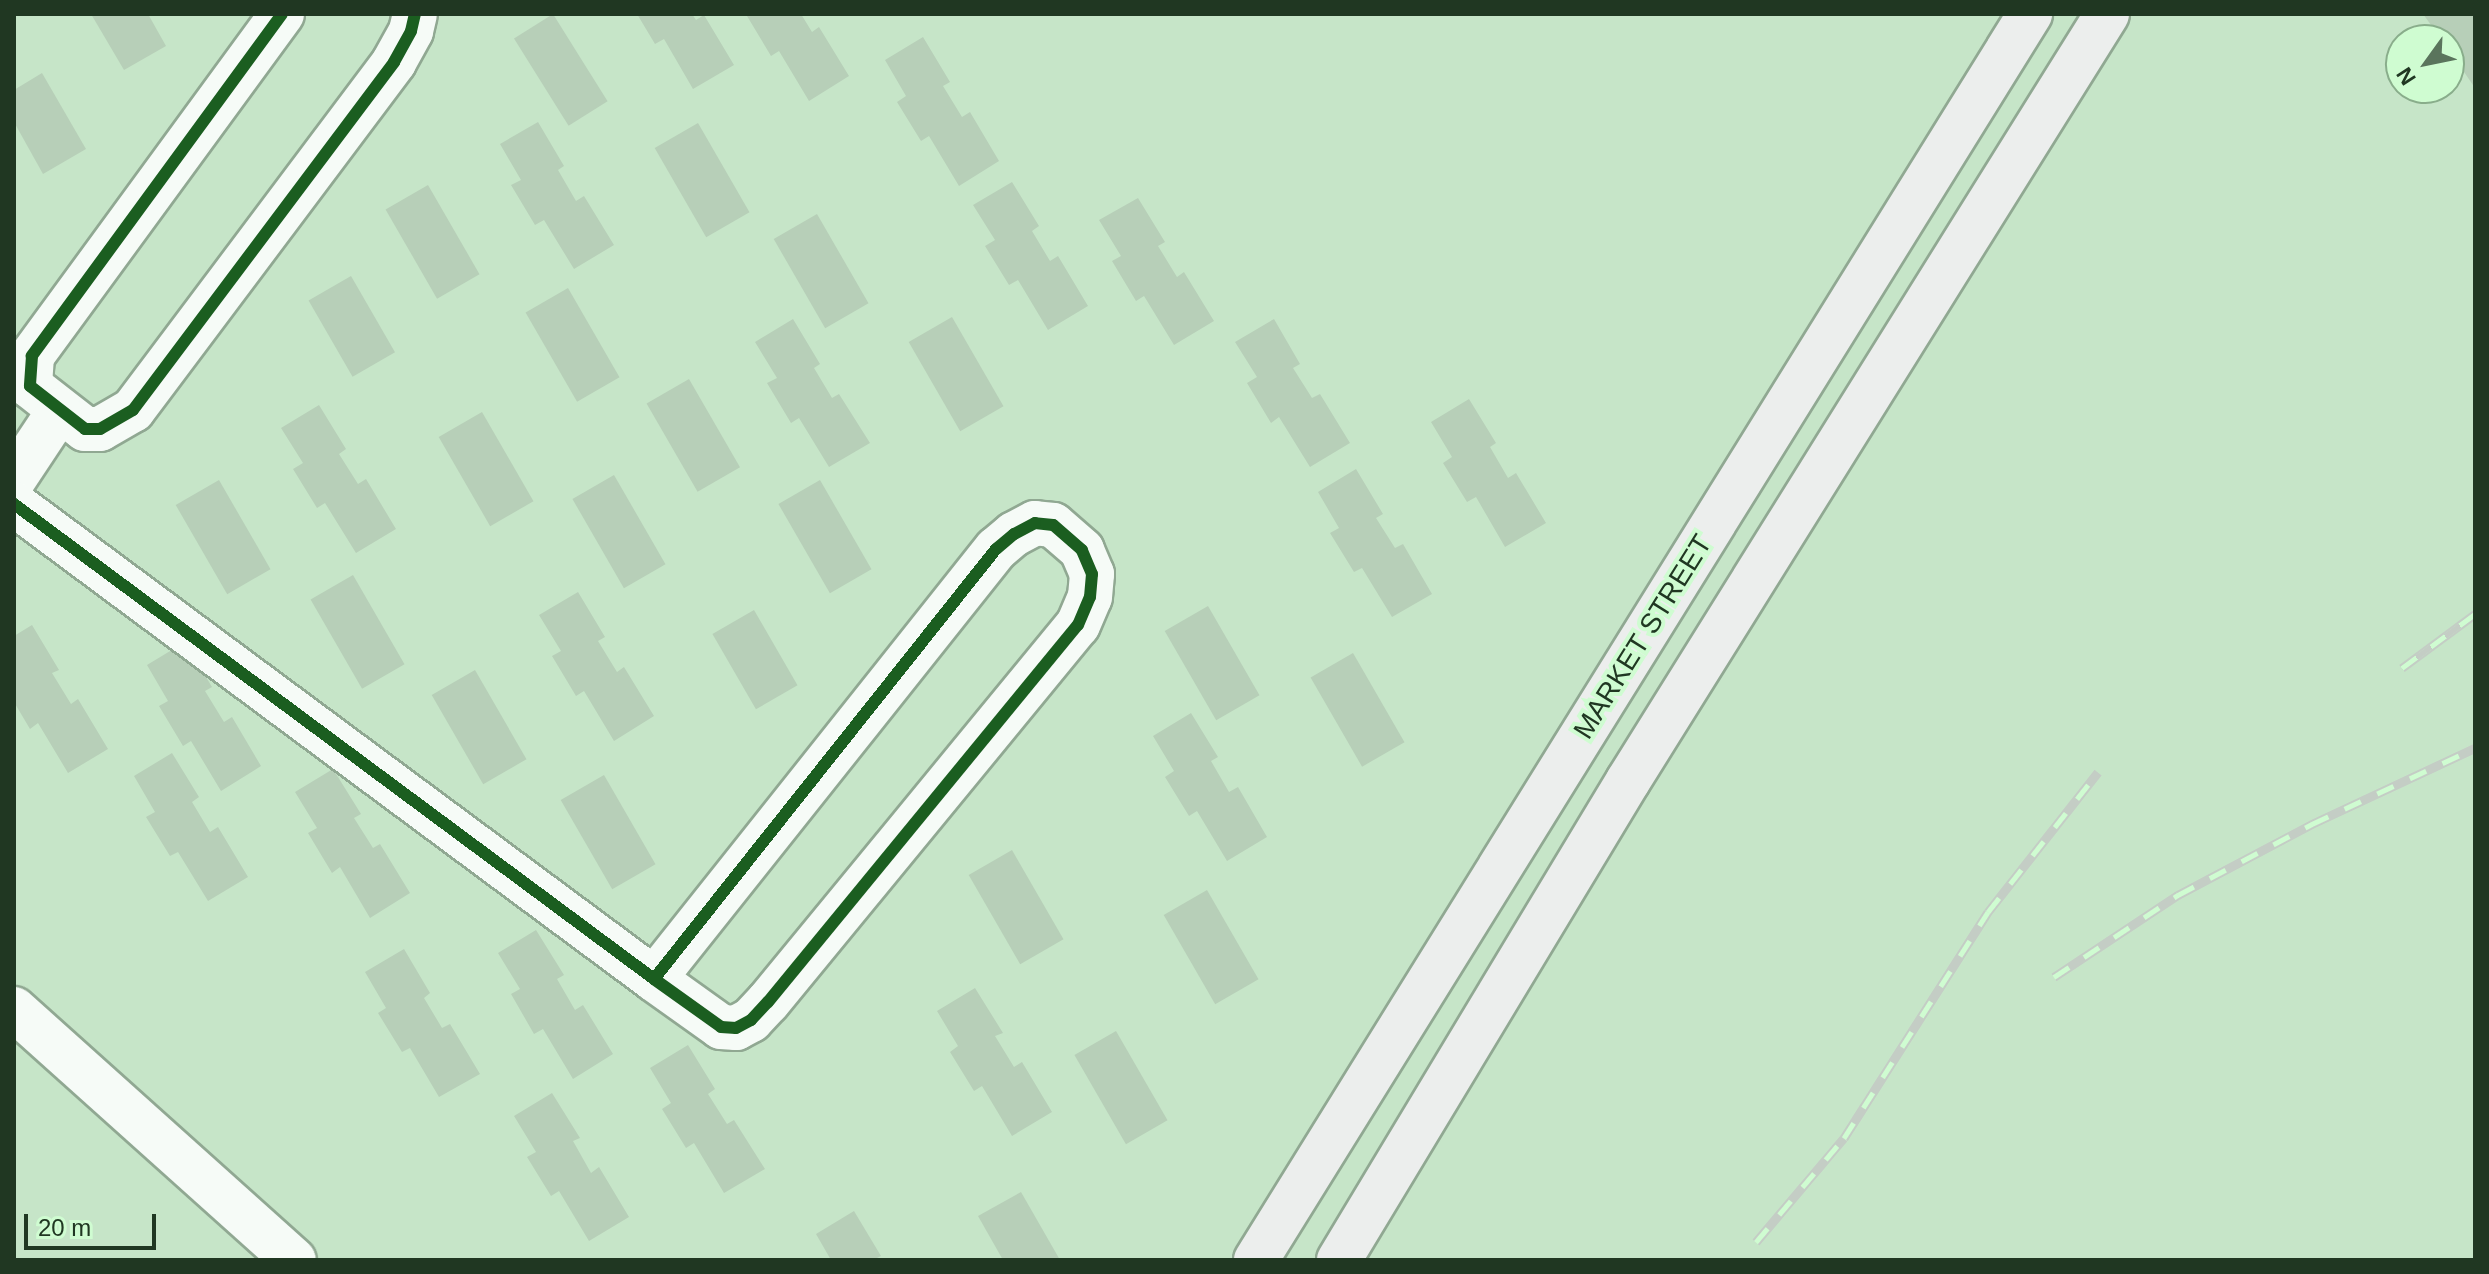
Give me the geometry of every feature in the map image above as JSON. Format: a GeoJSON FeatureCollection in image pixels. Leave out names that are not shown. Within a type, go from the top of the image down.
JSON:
{"type":"FeatureCollection","features":[{"type":"Feature","properties":{"kind":"main road","name":"MARKET STREET"},"geometry":{"type":"LineString","coordinates":[[1256,1260],[2030,14]]}},
{"type":"Feature","properties":{"kind":"main road"},"geometry":{"type":"LineString","coordinates":[[1339,1260],[1628,781],[2107,14]]}},
{"type":"Feature","properties":{"kind":"street"},"geometry":{"type":"LineString","coordinates":[[282,14],[32,356],[30,386],[85,429],[100,429],[133,410],[394,62],[411,31],[415,14]]}},
{"type":"Feature","properties":{"kind":"street"},"geometry":{"type":"LineString","coordinates":[[14,479],[59,411]]}},
{"type":"Feature","properties":{"kind":"street"},"geometry":{"type":"LineString","coordinates":[[14,504],[654,979],[721,1027],[736,1028],[751,1020],[1078,625],[1090,597],[1092,574],[1082,550],[1053,525],[1035,523],[1014,534],[996,549],[654,979]]}},
{"type":"Feature","properties":{"kind":"street"},"geometry":{"type":"LineString","coordinates":[[17,1018],[294,1260]]}},
{"type":"Feature","properties":{"kind":"building"},"geometry":{"type":"Polygon","coordinates":[[[91,14],[148,14],[166,46],[124,70],[91,14]]]}},
{"type":"Feature","properties":{"kind":"building"},"geometry":{"type":"Polygon","coordinates":[[[553,14],[608,101],[569,126],[514,38],[553,14]]]}},
{"type":"Feature","properties":{"kind":"building"},"geometry":{"type":"Polygon","coordinates":[[[637,14],[692,14],[696,20],[704,15],[734,65],[693,89],[664,39],[655,44],[637,14]]]}},
{"type":"Feature","properties":{"kind":"building"},"geometry":{"type":"Polygon","coordinates":[[[801,14],[812,32],[819,27],[849,76],[809,101],[779,51],[771,56],[747,16],[801,14]]]}},
{"type":"Feature","properties":{"kind":"building"},"geometry":{"type":"Polygon","coordinates":[[[2423,14],[2475,14],[2475,88],[2465,73],[2465,24],[2430,24],[2423,14]]]}},
{"type":"Feature","properties":{"kind":"building"},"geometry":{"type":"Polygon","coordinates":[[[923,37],[950,82],[943,86],[962,117],[970,112],[999,161],[959,186],[929,136],[921,141],[897,102],[906,96],[885,60],[923,37]]]}},
{"type":"Feature","properties":{"kind":"building"},"geometry":{"type":"Polygon","coordinates":[[[42,73],[86,149],[43,174],[14,122],[14,90],[42,73]]]}},
{"type":"Feature","properties":{"kind":"building"},"geometry":{"type":"Polygon","coordinates":[[[538,122],[564,166],[558,170],[576,201],[584,196],[614,245],[574,269],[544,220],[535,225],[511,185],[521,180],[500,144],[538,122]]]}},
{"type":"Feature","properties":{"kind":"building"},"geometry":{"type":"Polygon","coordinates":[[[698,123],[750,212],[706,237],[655,148],[698,123]]]}},
{"type":"Feature","properties":{"kind":"building"},"geometry":{"type":"Polygon","coordinates":[[[1012,182],[1039,226],[1032,231],[1050,261],[1058,256],[1088,306],[1048,330],[1018,280],[1009,285],[985,246],[995,240],[973,205],[1012,182]]]}},
{"type":"Feature","properties":{"kind":"building"},"geometry":{"type":"Polygon","coordinates":[[[428,185],[480,274],[437,299],[386,210],[428,185]]]}},
{"type":"Feature","properties":{"kind":"building"},"geometry":{"type":"Polygon","coordinates":[[[1138,198],[1165,242],[1158,246],[1177,277],[1184,272],[1214,321],[1174,345],[1144,296],[1136,301],[1112,261],[1121,256],[1099,220],[1138,198]]]}},
{"type":"Feature","properties":{"kind":"building"},"geometry":{"type":"Polygon","coordinates":[[[817,214],[868,303],[825,328],[774,239],[817,214]]]}},
{"type":"Feature","properties":{"kind":"building"},"geometry":{"type":"Polygon","coordinates":[[[351,276],[395,352],[353,377],[309,300],[351,276]]]}},
{"type":"Feature","properties":{"kind":"building"},"geometry":{"type":"Polygon","coordinates":[[[568,288],[620,377],[577,402],[526,312],[568,288]]]}},
{"type":"Feature","properties":{"kind":"building"},"geometry":{"type":"Polygon","coordinates":[[[952,317],[1004,406],[960,431],[909,342],[952,317]]]}},
{"type":"Feature","properties":{"kind":"building"},"geometry":{"type":"Polygon","coordinates":[[[793,319],[820,364],[814,368],[832,398],[839,394],[870,443],[829,467],[799,418],[791,423],[767,383],[777,378],[755,342],[793,319]]]}},
{"type":"Feature","properties":{"kind":"building"},"geometry":{"type":"Polygon","coordinates":[[[1274,319],[1300,364],[1293,368],[1312,398],[1320,394],[1350,443],[1310,467],[1279,417],[1271,423],[1247,383],[1257,377],[1235,342],[1274,319]]]}},
{"type":"Feature","properties":{"kind":"building"},"geometry":{"type":"Polygon","coordinates":[[[689,379],[740,467],[698,492],[647,404],[689,379]]]}},
{"type":"Feature","properties":{"kind":"building"},"geometry":{"type":"Polygon","coordinates":[[[1469,399],[1496,443],[1490,447],[1508,478],[1516,473],[1546,523],[1505,547],[1476,497],[1467,502],[1443,463],[1452,457],[1431,422],[1469,399]]]}},
{"type":"Feature","properties":{"kind":"building"},"geometry":{"type":"Polygon","coordinates":[[[319,405],[346,449],[339,454],[358,484],[366,479],[396,529],[356,553],[325,503],[317,508],[293,469],[303,463],[281,428],[319,405]]]}},
{"type":"Feature","properties":{"kind":"building"},"geometry":{"type":"Polygon","coordinates":[[[482,412],[534,501],[490,526],[439,437],[482,412]]]}},
{"type":"Feature","properties":{"kind":"building"},"geometry":{"type":"Polygon","coordinates":[[[1356,469],[1383,514],[1376,518],[1395,548],[1403,544],[1432,594],[1392,617],[1362,568],[1354,572],[1330,533],[1339,528],[1318,492],[1356,469]]]}},
{"type":"Feature","properties":{"kind":"building"},"geometry":{"type":"Polygon","coordinates":[[[614,475],[666,564],[624,588],[572,499],[614,475]]]}},
{"type":"Feature","properties":{"kind":"building"},"geometry":{"type":"Polygon","coordinates":[[[219,480],[270,569],[227,594],[176,505],[219,480]]]}},
{"type":"Feature","properties":{"kind":"building"},"geometry":{"type":"Polygon","coordinates":[[[820,480],[872,569],[830,593],[778,504],[820,480]]]}},
{"type":"Feature","properties":{"kind":"building"},"geometry":{"type":"Polygon","coordinates":[[[353,575],[404,664],[362,689],[311,600],[353,575]]]}},
{"type":"Feature","properties":{"kind":"building"},"geometry":{"type":"Polygon","coordinates":[[[578,592],[605,637],[598,641],[617,672],[624,667],[654,716],[614,741],[584,691],[576,696],[552,656],[561,651],[539,615],[578,592]]]}},
{"type":"Feature","properties":{"kind":"building"},"geometry":{"type":"Polygon","coordinates":[[[1208,606],[1260,695],[1216,720],[1165,631],[1208,606]]]}},
{"type":"Feature","properties":{"kind":"building"},"geometry":{"type":"Polygon","coordinates":[[[754,610],[798,685],[756,709],[712,634],[754,610]]]}},
{"type":"Feature","properties":{"kind":"building"},"geometry":{"type":"Polygon","coordinates":[[[32,625],[59,670],[52,673],[71,704],[78,699],[108,749],[68,773],[38,723],[30,729],[14,702],[14,636],[32,625]]]}},
{"type":"Feature","properties":{"kind":"building"},"geometry":{"type":"Polygon","coordinates":[[[185,642],[212,687],[205,691],[224,722],[232,717],[261,766],[221,791],[191,741],[183,746],[159,706],[168,701],[147,665],[185,642]]]}},
{"type":"Feature","properties":{"kind":"building"},"geometry":{"type":"Polygon","coordinates":[[[1353,653],[1404,742],[1362,767],[1311,678],[1353,653]]]}},
{"type":"Feature","properties":{"kind":"building"},"geometry":{"type":"Polygon","coordinates":[[[475,670],[526,759],[483,784],[432,695],[475,670]]]}},
{"type":"Feature","properties":{"kind":"building"},"geometry":{"type":"Polygon","coordinates":[[[1191,713],[1218,757],[1211,761],[1229,792],[1238,787],[1267,837],[1227,861],[1197,811],[1189,816],[1165,777],[1174,771],[1153,736],[1191,713]]]}},
{"type":"Feature","properties":{"kind":"building"},"geometry":{"type":"Polygon","coordinates":[[[172,753],[199,797],[192,802],[210,832],[218,827],[248,877],[208,901],[178,852],[170,856],[146,817],[155,812],[134,776],[172,753]]]}},
{"type":"Feature","properties":{"kind":"building"},"geometry":{"type":"Polygon","coordinates":[[[333,769],[361,814],[354,818],[373,848],[380,844],[410,893],[370,918],[340,867],[332,873],[308,833],[317,828],[295,792],[333,769]]]}},
{"type":"Feature","properties":{"kind":"building"},"geometry":{"type":"Polygon","coordinates":[[[604,775],[656,864],[612,889],[561,800],[604,775]]]}},
{"type":"Feature","properties":{"kind":"building"},"geometry":{"type":"Polygon","coordinates":[[[1012,850],[1064,939],[1020,964],[969,875],[1012,850]]]}},
{"type":"Feature","properties":{"kind":"building"},"geometry":{"type":"Polygon","coordinates":[[[1207,890],[1258,979],[1215,1004],[1164,915],[1207,890]]]}},
{"type":"Feature","properties":{"kind":"building"},"geometry":{"type":"Polygon","coordinates":[[[536,930],[564,975],[557,979],[575,1010],[583,1005],[613,1054],[573,1079],[543,1029],[534,1034],[511,994],[520,989],[498,953],[536,930]]]}},
{"type":"Feature","properties":{"kind":"building"},"geometry":{"type":"Polygon","coordinates":[[[404,949],[430,993],[424,998],[442,1028],[450,1024],[480,1074],[439,1097],[410,1048],[402,1052],[378,1013],[386,1008],[365,972],[404,949]]]}},
{"type":"Feature","properties":{"kind":"building"},"geometry":{"type":"Polygon","coordinates":[[[975,988],[1003,1033],[995,1036],[1014,1067],[1022,1062],[1052,1112],[1012,1136],[982,1086],[974,1091],[950,1052],[958,1046],[937,1011],[975,988]]]}},
{"type":"Feature","properties":{"kind":"building"},"geometry":{"type":"Polygon","coordinates":[[[1116,1031],[1168,1120],[1126,1144],[1074,1055],[1116,1031]]]}},
{"type":"Feature","properties":{"kind":"building"},"geometry":{"type":"Polygon","coordinates":[[[688,1045],[715,1089],[708,1094],[727,1124],[734,1120],[765,1169],[724,1193],[694,1143],[686,1148],[662,1109],[671,1103],[650,1068],[688,1045]]]}},
{"type":"Feature","properties":{"kind":"building"},"geometry":{"type":"Polygon","coordinates":[[[552,1093],[580,1138],[573,1141],[591,1173],[599,1167],[629,1217],[589,1241],[559,1191],[551,1196],[527,1157],[536,1152],[514,1116],[552,1093]]]}},
{"type":"Feature","properties":{"kind":"building"},"geometry":{"type":"Polygon","coordinates":[[[1021,1192],[1060,1260],[1003,1260],[978,1216],[1021,1192]]]}},
{"type":"Feature","properties":{"kind":"building"},"geometry":{"type":"Polygon","coordinates":[[[854,1211],[881,1256],[873,1260],[831,1260],[816,1234],[854,1211]]]}},
{"type":"Feature","properties":{"kind":"railway"},"geometry":{"type":"LineString","coordinates":[[2402,668],[2475,614]]}},
{"type":"Feature","properties":{"kind":"railway"},"geometry":{"type":"LineString","coordinates":[[2054,977],[2178,895],[2312,824],[2475,748]]}},
{"type":"Feature","properties":{"kind":"railway"},"geometry":{"type":"LineString","coordinates":[[1756,1242],[1844,1138],[1988,912],[2098,772]]}},
{"type":"Feature","properties":{"kind":"cycle path"},"geometry":{"type":"LineString","coordinates":[[282,14],[32,356],[30,386],[85,429],[100,429],[133,410],[394,62],[411,31],[415,14]]}},
{"type":"Feature","properties":{"kind":"cycle path"},"geometry":{"type":"LineString","coordinates":[[14,504],[654,979],[721,1027],[736,1028],[751,1020],[768,1002],[1078,625],[1090,597],[1092,574],[1082,550],[1053,525],[1035,523],[1014,534],[996,549],[654,979]]}}]}
